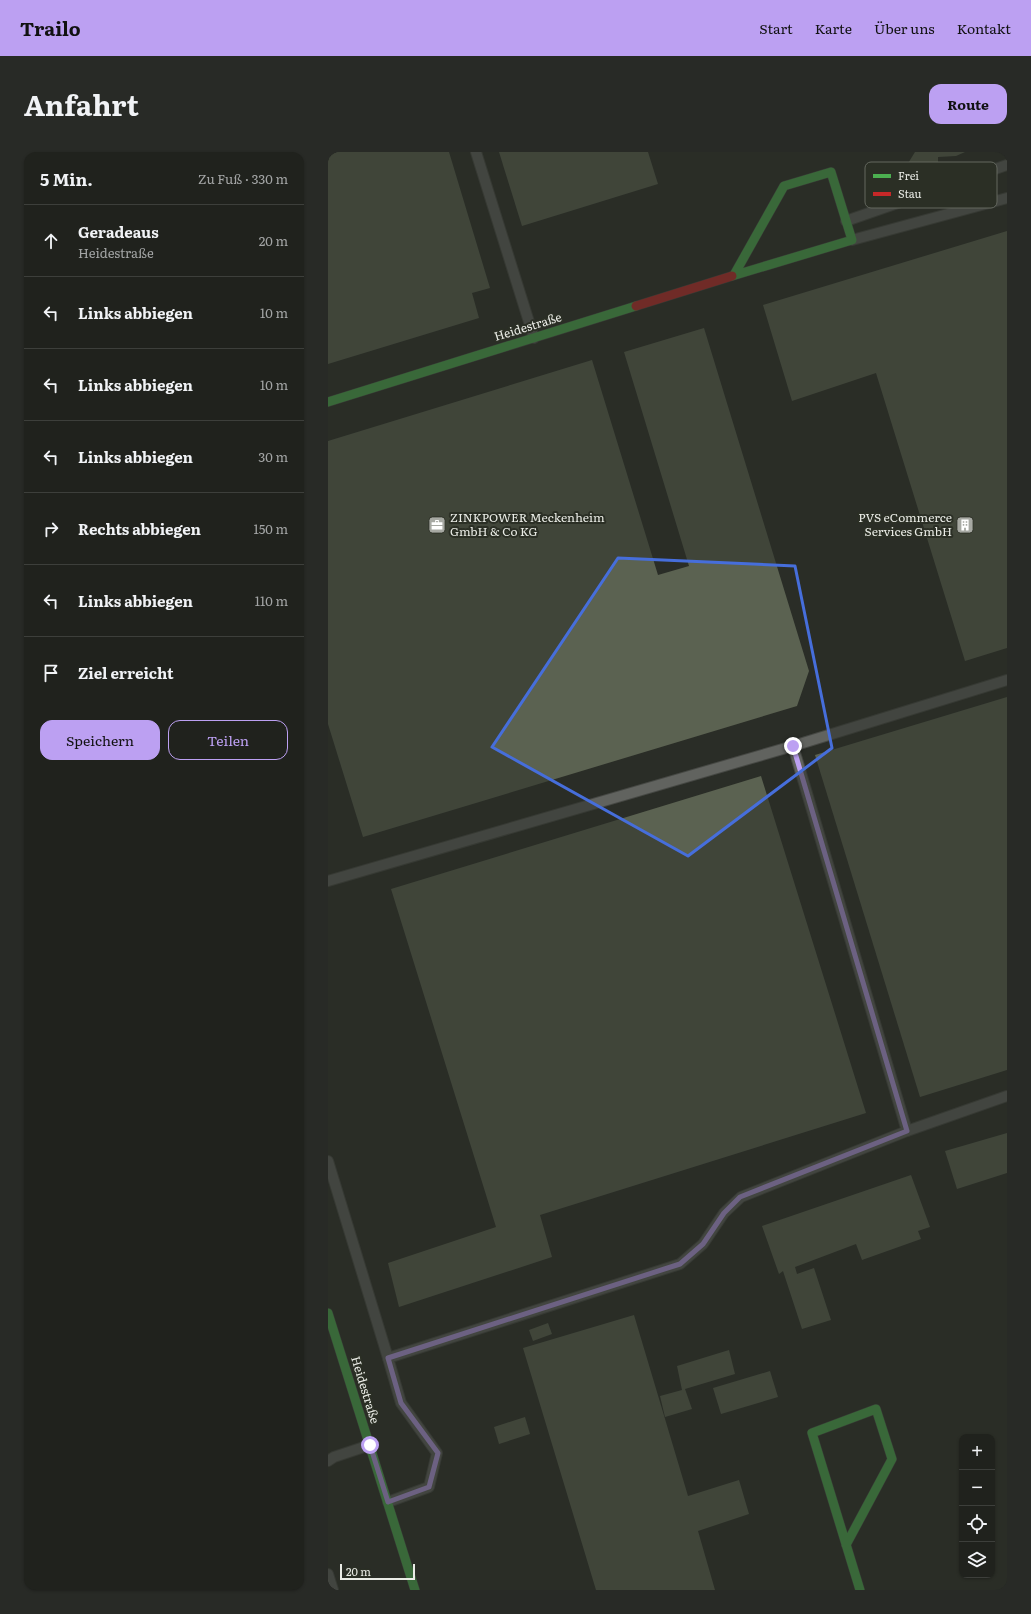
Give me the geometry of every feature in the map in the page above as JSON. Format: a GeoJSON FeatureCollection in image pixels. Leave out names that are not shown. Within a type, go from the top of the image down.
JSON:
{"type":"FeatureCollection","features":[{"type":"Feature","properties":{"kind":"street"},"geometry":{"type":"LineString","coordinates":[[734,276],[784,186],[831,172],[852,240]]}},
{"type":"Feature","properties":{"kind":"street","name":"Heidestraße"},"geometry":{"type":"LineString","coordinates":[[328,402],[852,240]]}},
{"type":"Feature","properties":{"kind":"street","name":"Heidestraße"},"geometry":{"type":"LineString","coordinates":[[328,1313],[415,1590]]}},
{"type":"Feature","properties":{"kind":"street"},"geometry":{"type":"LineString","coordinates":[[846,1545],[892,1460],[876,1409],[812,1433],[846,1545],[860,1590]]}},
{"type":"Feature","properties":{"kind":"lane"},"geometry":{"type":"LineString","coordinates":[[476,152],[534,338]]}},
{"type":"Feature","properties":{"kind":"lane"},"geometry":{"type":"LineString","coordinates":[[997,168],[1007,165]]}},
{"type":"Feature","properties":{"kind":"lane"},"geometry":{"type":"LineString","coordinates":[[997,201],[1007,198]]}},
{"type":"Feature","properties":{"kind":"lane"},"geometry":{"type":"LineString","coordinates":[[846,221],[883,208]]}},
{"type":"Feature","properties":{"kind":"lane"},"geometry":{"type":"LineString","coordinates":[[852,240],[970,208]]}},
{"type":"Feature","properties":{"kind":"lane"},"geometry":{"type":"LineString","coordinates":[[328,881],[793,746],[1007,680]]}},
{"type":"Feature","properties":{"kind":"lane"},"geometry":{"type":"LineString","coordinates":[[793,746],[907,1131]]}},
{"type":"Feature","properties":{"kind":"lane"},"geometry":{"type":"LineString","coordinates":[[388,1358],[680,1264],[703,1244],[724,1213],[740,1197],[907,1131],[1007,1096]]}},
{"type":"Feature","properties":{"kind":"lane"},"geometry":{"type":"LineString","coordinates":[[328,1161],[401,1403],[438,1453],[429,1487],[388,1502]]}},
{"type":"Feature","properties":{"kind":"lane"},"geometry":{"type":"LineString","coordinates":[[328,1461],[334,1457],[370,1445]]}},
{"type":"Feature","properties":{"kind":"lane"},"geometry":{"type":"LineString","coordinates":[[328,1574],[333,1590]]}},
{"type":"Feature","properties":{"kind":"highlighted area"},"geometry":{"type":"Polygon","coordinates":[[[618,558],[795,566],[832,748],[688,856],[492,747],[618,558]]]}},
{"type":"Feature","properties":{"kind":"building"},"geometry":{"type":"Polygon","coordinates":[[[328,152],[449,152],[490,288],[472,293],[479,318],[328,364],[328,152]]]}},
{"type":"Feature","properties":{"kind":"building"},"geometry":{"type":"Polygon","coordinates":[[[499,152],[648,152],[658,184],[522,226],[499,152]]]}},
{"type":"Feature","properties":{"kind":"building"},"geometry":{"type":"Polygon","coordinates":[[[915,152],[965,152],[956,156],[938,157],[938,162],[909,162],[915,152]]]}},
{"type":"Feature","properties":{"kind":"building","name":"PVS eCommerce Services GmbH"},"geometry":{"type":"Polygon","coordinates":[[[1007,231],[1007,648],[965,661],[876,373],[792,401],[763,305],[1007,231]]]}},
{"type":"Feature","properties":{"kind":"building"},"geometry":{"type":"Polygon","coordinates":[[[704,328],[809,671],[797,706],[363,837],[328,724],[328,441],[592,360],[658,575],[689,566],[624,352],[704,328]]]}},
{"type":"Feature","properties":{"kind":"building"},"geometry":{"type":"Polygon","coordinates":[[[1007,697],[1007,1070],[920,1097],[815,755],[1007,697]]]}},
{"type":"Feature","properties":{"kind":"building"},"geometry":{"type":"Polygon","coordinates":[[[761,776],[866,1113],[540,1215],[552,1257],[399,1307],[388,1263],[496,1227],[391,889],[761,776]]]}},
{"type":"Feature","properties":{"kind":"building"},"geometry":{"type":"Polygon","coordinates":[[[1007,1133],[1007,1173],[957,1189],[945,1151],[1007,1133]]]}},
{"type":"Feature","properties":{"kind":"building"},"geometry":{"type":"Polygon","coordinates":[[[911,1175],[930,1227],[918,1231],[921,1239],[862,1260],[856,1244],[795,1267],[797,1274],[814,1268],[831,1320],[802,1329],[783,1271],[779,1274],[762,1226],[911,1175]]]}},
{"type":"Feature","properties":{"kind":"building"},"geometry":{"type":"Polygon","coordinates":[[[634,1315],[688,1496],[739,1480],[749,1514],[698,1531],[715,1590],[596,1590],[523,1348],[634,1315]]]}},
{"type":"Feature","properties":{"kind":"building"},"geometry":{"type":"Polygon","coordinates":[[[548,1323],[552,1334],[533,1341],[529,1330],[548,1323]]]}},
{"type":"Feature","properties":{"kind":"building"},"geometry":{"type":"Polygon","coordinates":[[[729,1350],[735,1374],[685,1389],[692,1409],[665,1417],[660,1396],[682,1390],[677,1366],[729,1350]]]}},
{"type":"Feature","properties":{"kind":"building"},"geometry":{"type":"Polygon","coordinates":[[[770,1371],[778,1397],[721,1414],[713,1388],[770,1371]]]}},
{"type":"Feature","properties":{"kind":"building"},"geometry":{"type":"Polygon","coordinates":[[[525,1417],[530,1434],[499,1444],[494,1427],[525,1417]]]}},
{"type":"Feature","properties":{"kind":"traffic: fast"},"geometry":{"type":"LineString","coordinates":[[732,276],[852,240],[831,172],[784,186],[734,275]]}},
{"type":"Feature","properties":{"kind":"traffic: fast"},"geometry":{"type":"LineString","coordinates":[[328,402],[636,306]]}},
{"type":"Feature","properties":{"kind":"traffic: fast"},"geometry":{"type":"LineString","coordinates":[[328,1313],[415,1590]]}},
{"type":"Feature","properties":{"kind":"traffic: fast"},"geometry":{"type":"LineString","coordinates":[[846,1545],[892,1459],[876,1409],[812,1433],[860,1590]]}},
{"type":"Feature","properties":{"kind":"traffic: jam"},"geometry":{"type":"LineString","coordinates":[[636,306],[732,276]]}},
{"type":"Feature","properties":{"kind":"place","name":"ZINKPOWER Meckenheim GmbH & Co KG"},"geometry":{"type":"Point","coordinates":[437,525]}},
{"type":"Feature","properties":{"kind":"place","name":"PVS eCommerce Services GmbH"},"geometry":{"type":"Point","coordinates":[965,525]}},
{"type":"Feature","properties":{"kind":"route"},"geometry":{"type":"LineString","coordinates":[[370,1445],[388,1502],[429,1487],[438,1453],[401,1403],[388,1358],[680,1264],[703,1244],[724,1213],[740,1197],[907,1131],[793,746]]}}]}
